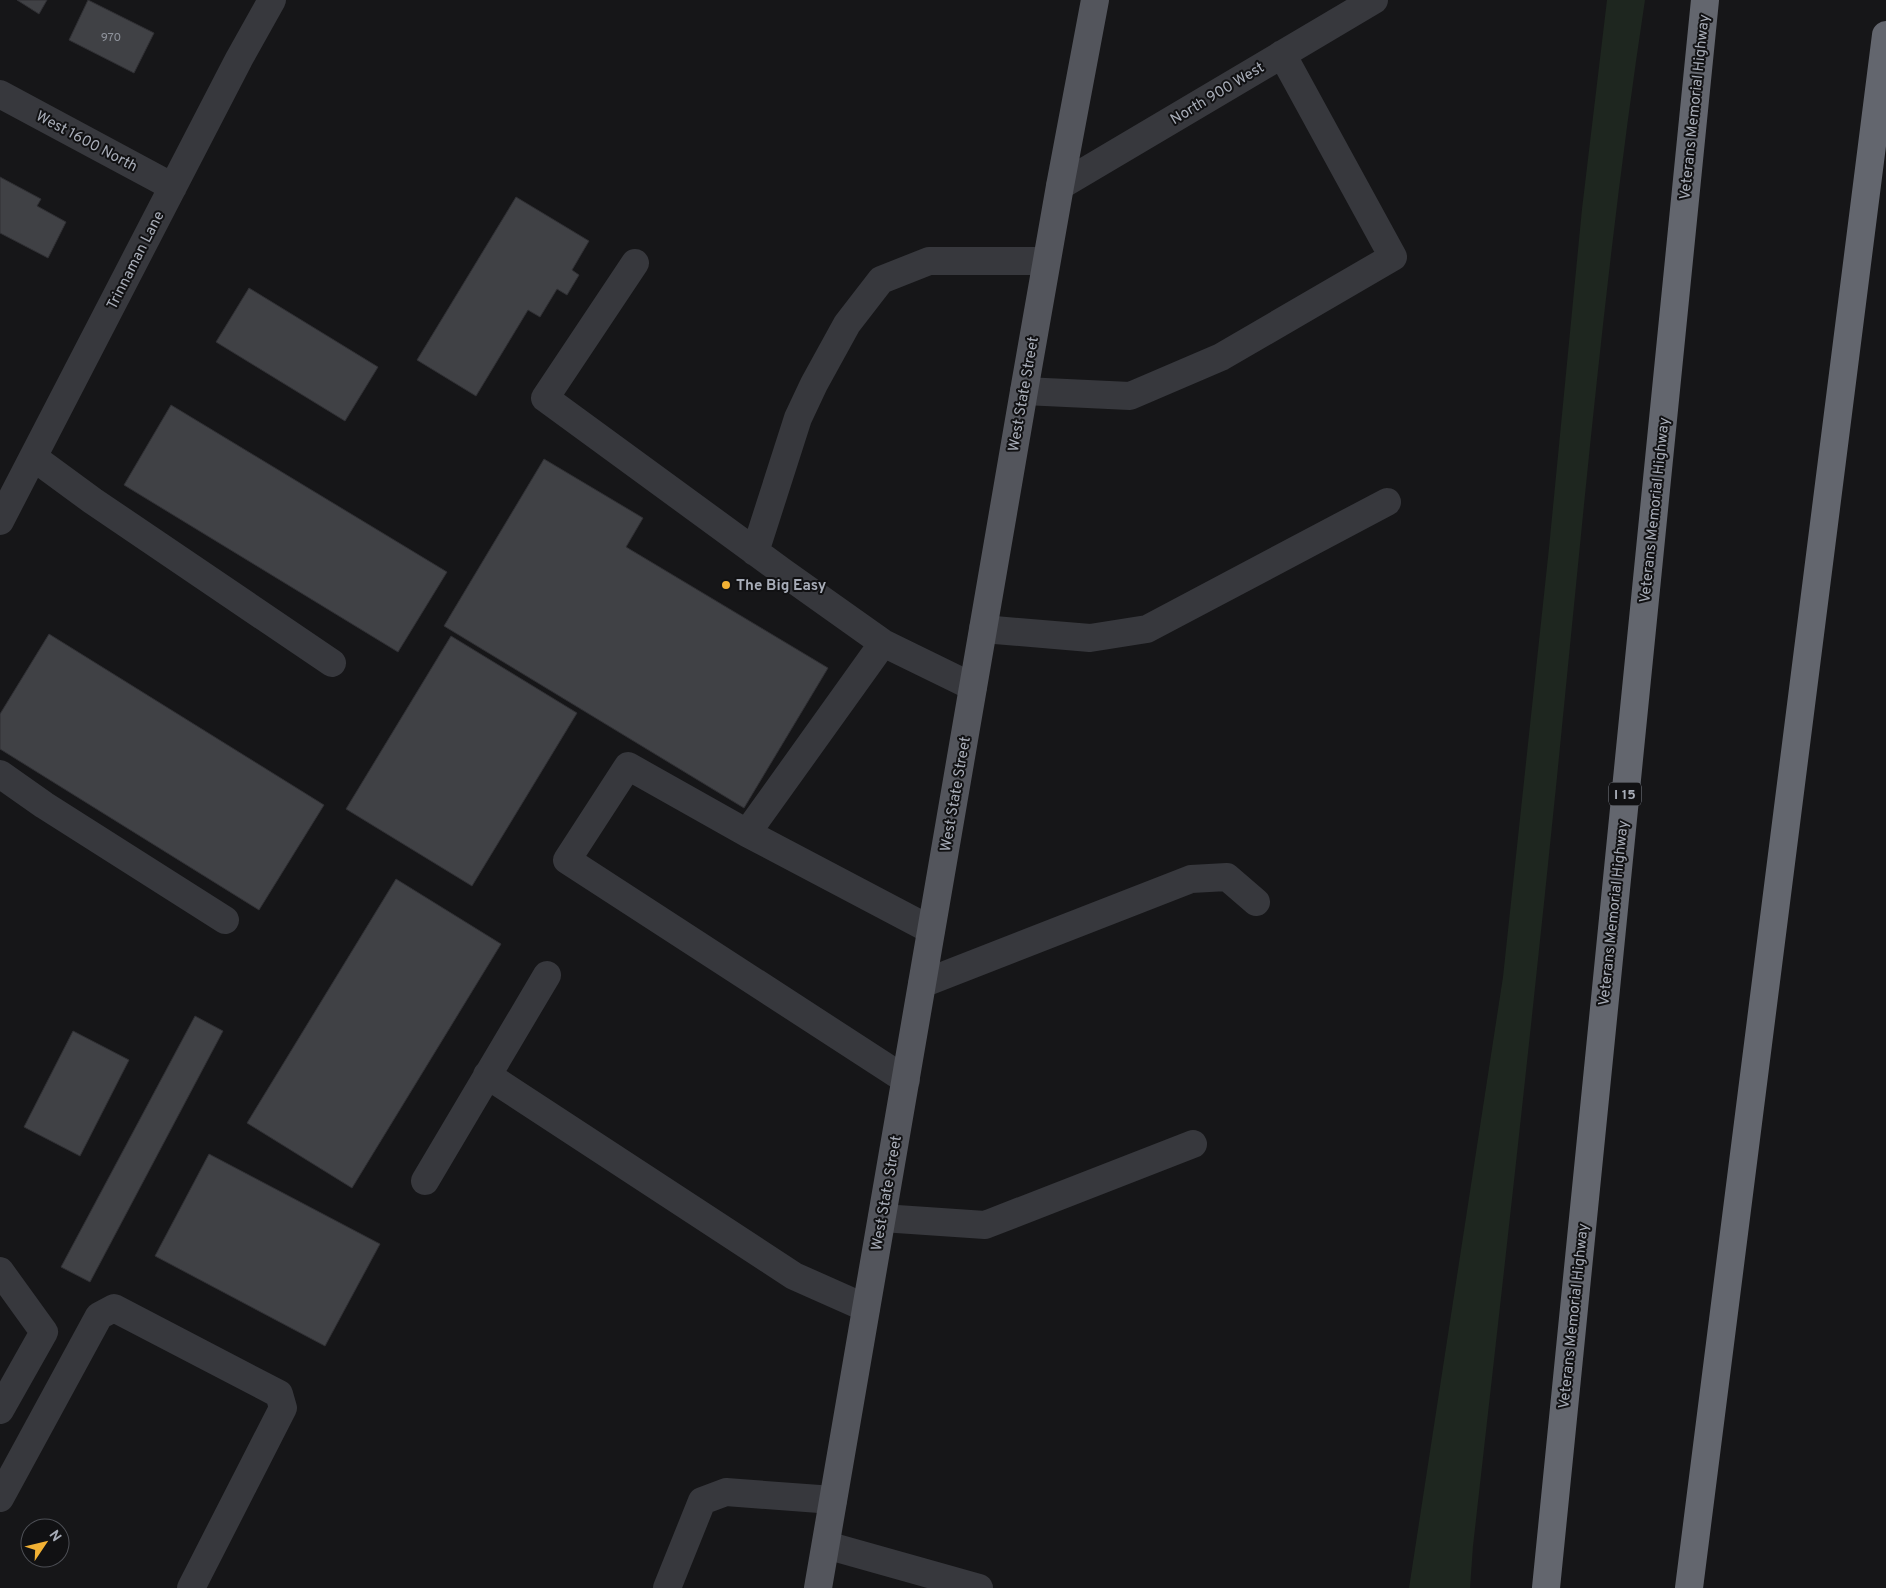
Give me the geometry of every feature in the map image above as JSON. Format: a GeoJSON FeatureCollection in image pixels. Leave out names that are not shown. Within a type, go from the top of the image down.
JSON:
{"type":"FeatureCollection","features":[{"type":"Feature","properties":{"kind":"highway","name":"Veterans Memorial Highway"},"geometry":{"type":"LineString","coordinates":[[1546,1588],[1704,0]]}},
{"type":"Feature","properties":{"kind":"highway"},"geometry":{"type":"LineString","coordinates":[[1689,1588],[1886,35]]}},
{"type":"Feature","properties":{"kind":"main road","name":"West State Street"},"geometry":{"type":"LineString","coordinates":[[818,1588],[1046,261],[1095,0]]}},
{"type":"Feature","properties":{"kind":"street","name":"Trinnaman Lane"},"geometry":{"type":"LineString","coordinates":[[0,521],[239,59],[272,0]]}},
{"type":"Feature","properties":{"kind":"street","name":"North 900 West"},"geometry":{"type":"LineString","coordinates":[[1060,186],[1374,0]]}},
{"type":"Feature","properties":{"kind":"street"},"geometry":{"type":"LineString","coordinates":[[1024,391],[1130,396],[1221,356],[1393,257],[1282,54]]}},
{"type":"Feature","properties":{"kind":"street","name":"West 1600 North"},"geometry":{"type":"LineString","coordinates":[[0,94],[173,187]]}},
{"type":"Feature","properties":{"kind":"street"},"geometry":{"type":"LineString","coordinates":[[755,552],[798,418],[814,384],[847,324],[881,280],[930,261],[1046,261]]}},
{"type":"Feature","properties":{"kind":"street"},"geometry":{"type":"LineString","coordinates":[[635,263],[545,398],[883,643],[973,687]]}},
{"type":"Feature","properties":{"kind":"street"},"geometry":{"type":"LineString","coordinates":[[33,457],[93,501],[332,663]]}},
{"type":"Feature","properties":{"kind":"street"},"geometry":{"type":"LineString","coordinates":[[983,629],[1090,638],[1146,629],[1387,502]]}},
{"type":"Feature","properties":{"kind":"street"},"geometry":{"type":"LineString","coordinates":[[747,833],[883,643]]}},
{"type":"Feature","properties":{"kind":"street"},"geometry":{"type":"LineString","coordinates":[[906,1080],[567,860],[628,766],[747,833],[932,930]]}},
{"type":"Feature","properties":{"kind":"street"},"geometry":{"type":"LineString","coordinates":[[0,774],[44,805],[225,920]]}},
{"type":"Feature","properties":{"kind":"street"},"geometry":{"type":"LineString","coordinates":[[922,984],[1191,879],[1227,877],[1256,902]]}},
{"type":"Feature","properties":{"kind":"street"},"geometry":{"type":"LineString","coordinates":[[425,1181],[547,975]]}},
{"type":"Feature","properties":{"kind":"street"},"geometry":{"type":"LineString","coordinates":[[487,1075],[794,1276],[866,1308]]}},
{"type":"Feature","properties":{"kind":"street"},"geometry":{"type":"LineString","coordinates":[[882,1218],[984,1225],[1193,1144]]}},
{"type":"Feature","properties":{"kind":"street"},"geometry":{"type":"LineString","coordinates":[[0,1271],[44,1332],[0,1410]]}},
{"type":"Feature","properties":{"kind":"street"},"geometry":{"type":"LineString","coordinates":[[0,1498],[99,1316],[114,1308],[279,1394],[283,1408],[191,1588]]}},
{"type":"Feature","properties":{"kind":"street"},"geometry":{"type":"LineString","coordinates":[[667,1588],[702,1501],[726,1492],[833,1500]]}},
{"type":"Feature","properties":{"kind":"street"},"geometry":{"type":"LineString","coordinates":[[826,1545],[963,1586]]}},
{"type":"Feature","properties":{"kind":"shaded area"},"geometry":{"type":"Polygon","coordinates":[[[1607,0],[1645,0],[1618,193],[1596,388],[1547,873],[1473,1546],[1470,1588],[1409,1588],[1503,977],[1549,548],[1582,209],[1607,0]]]}},
{"type":"Feature","properties":{"kind":"building"},"geometry":{"type":"Polygon","coordinates":[[[17,0],[47,0],[39,14],[17,0]]]}},
{"type":"Feature","properties":{"kind":"building"},"geometry":{"type":"Polygon","coordinates":[[[88,0],[154,33],[134,73],[69,40],[88,0]]]}},
{"type":"Feature","properties":{"kind":"building"},"geometry":{"type":"Polygon","coordinates":[[[0,177],[41,199],[37,206],[66,222],[48,258],[0,233],[0,177]]]}},
{"type":"Feature","properties":{"kind":"building"},"geometry":{"type":"Polygon","coordinates":[[[516,197],[589,241],[572,270],[579,275],[567,295],[557,289],[540,317],[528,310],[476,396],[417,360],[516,197]]]}},
{"type":"Feature","properties":{"kind":"building"},"geometry":{"type":"Polygon","coordinates":[[[249,288],[378,367],[345,421],[216,342],[249,288]]]}},
{"type":"Feature","properties":{"kind":"building"},"geometry":{"type":"Polygon","coordinates":[[[171,405],[447,572],[398,652],[124,485],[171,405]]]}},
{"type":"Feature","properties":{"kind":"building"},"geometry":{"type":"Polygon","coordinates":[[[544,459],[643,518],[626,547],[828,668],[744,808],[444,626],[544,459]]]}},
{"type":"Feature","properties":{"kind":"building"},"geometry":{"type":"Polygon","coordinates":[[[49,634],[324,805],[259,910],[0,749],[0,714],[49,634]]]}},
{"type":"Feature","properties":{"kind":"building"},"geometry":{"type":"Polygon","coordinates":[[[451,636],[577,713],[472,886],[346,809],[451,636]]]}},
{"type":"Feature","properties":{"kind":"building"},"geometry":{"type":"Polygon","coordinates":[[[396,879],[501,944],[352,1188],[247,1123],[396,879]]]}},
{"type":"Feature","properties":{"kind":"building"},"geometry":{"type":"Polygon","coordinates":[[[195,1016],[223,1031],[90,1282],[61,1267],[195,1016]]]}},
{"type":"Feature","properties":{"kind":"building"},"geometry":{"type":"Polygon","coordinates":[[[73,1031],[129,1060],[80,1156],[24,1127],[73,1031]]]}},
{"type":"Feature","properties":{"kind":"building"},"geometry":{"type":"Polygon","coordinates":[[[209,1154],[380,1244],[325,1346],[155,1256],[209,1154]]]}},
{"type":"Feature","properties":{"kind":"place","name":"The Big Easy"},"geometry":{"type":"Point","coordinates":[726,585]}}]}
